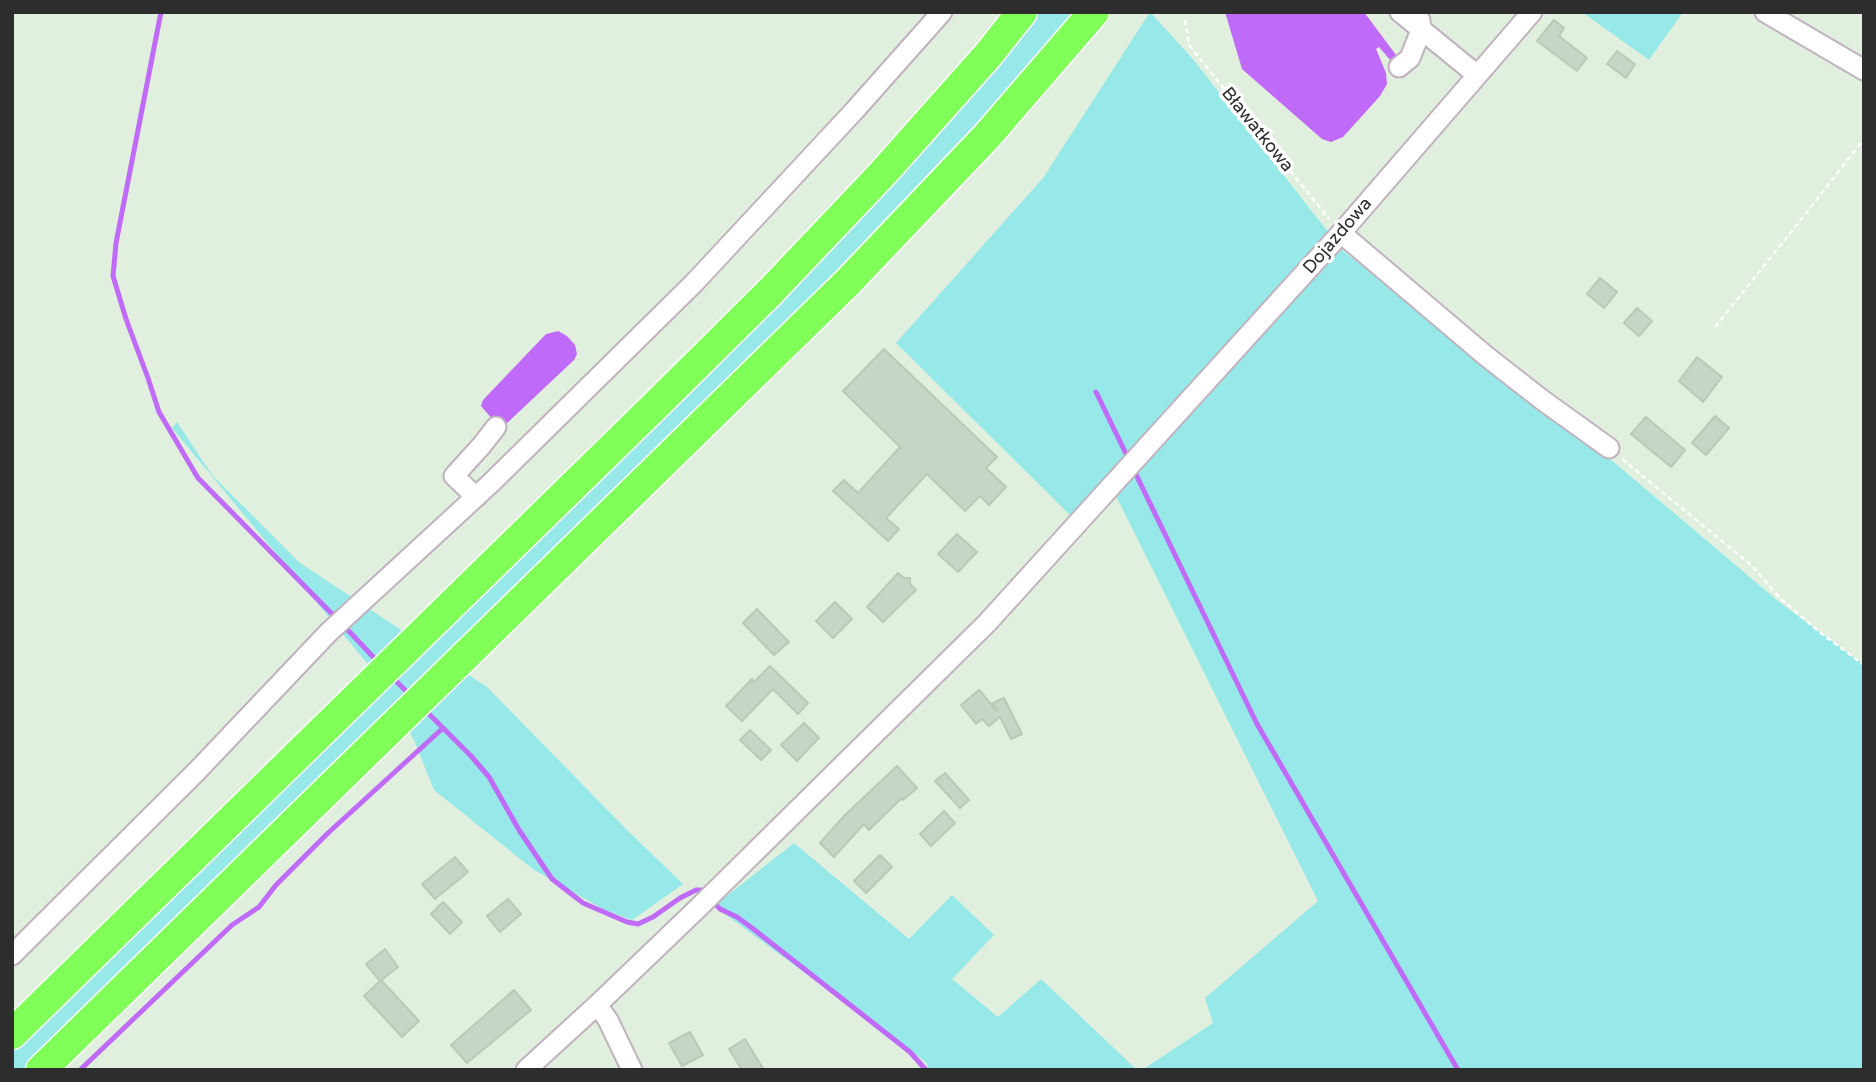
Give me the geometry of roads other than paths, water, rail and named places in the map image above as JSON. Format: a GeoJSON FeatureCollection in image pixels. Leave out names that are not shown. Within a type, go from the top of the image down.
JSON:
{"type":"FeatureCollection","features":[{"type":"Feature","properties":{"kind":"highway"},"geometry":{"type":"LineString","coordinates":[[12,1034],[669,393],[813,248],[946,103],[1022,12]]}},
{"type":"Feature","properties":{"kind":"highway"},"geometry":{"type":"LineString","coordinates":[[41,1070],[874,255],[987,136],[1094,12]]}},
{"type":"Feature","properties":{"kind":"street"},"geometry":{"type":"LineString","coordinates":[[12,955],[197,771],[328,632],[476,497],[634,343],[732,243],[942,12]]}},
{"type":"Feature","properties":{"kind":"street"},"geometry":{"type":"LineString","coordinates":[[1400,12],[1420,21],[1440,43],[1478,75]]}},
{"type":"Feature","properties":{"kind":"street","name":"Dojazdowa"},"geometry":{"type":"LineString","coordinates":[[526,1070],[722,885],[974,637],[1341,233],[1532,12]]}},
{"type":"Feature","properties":{"kind":"street"},"geometry":{"type":"LineString","coordinates":[[1765,12],[1864,70]]}},
{"type":"Feature","properties":{"kind":"street"},"geometry":{"type":"LineString","coordinates":[[1399,67],[1410,58],[1420,21]]}},
{"type":"Feature","properties":{"kind":"street"},"geometry":{"type":"LineString","coordinates":[[1341,233],[1486,356],[1609,448]]}},
{"type":"Feature","properties":{"kind":"street"},"geometry":{"type":"LineString","coordinates":[[476,497],[454,475],[496,427]]}},
{"type":"Feature","properties":{"kind":"street"},"geometry":{"type":"LineString","coordinates":[[597,1005],[608,1020],[632,1070]]}},
{"type":"Feature","properties":{"kind":"waterway"},"geometry":{"type":"LineString","coordinates":[[161,12],[116,243],[113,276],[159,412],[198,478],[337,619]]}},
{"type":"Feature","properties":{"kind":"waterway"},"geometry":{"type":"LineString","coordinates":[[1096,392],[1257,724],[1458,1070]]}},
{"type":"Feature","properties":{"kind":"waterway"},"geometry":{"type":"LineString","coordinates":[[344,626],[378,662]]}},
{"type":"Feature","properties":{"kind":"waterway"},"geometry":{"type":"LineString","coordinates":[[392,677],[412,697]]}},
{"type":"Feature","properties":{"kind":"waterway"},"geometry":{"type":"LineString","coordinates":[[424,709],[489,777],[519,830],[552,879],[583,903],[638,924],[680,898],[701,890],[720,909],[752,928],[910,1052],[926,1070]]}},
{"type":"Feature","properties":{"kind":"waterway"},"geometry":{"type":"LineString","coordinates":[[80,1070],[232,925],[259,907],[276,885],[328,833],[443,728]]}}]}
